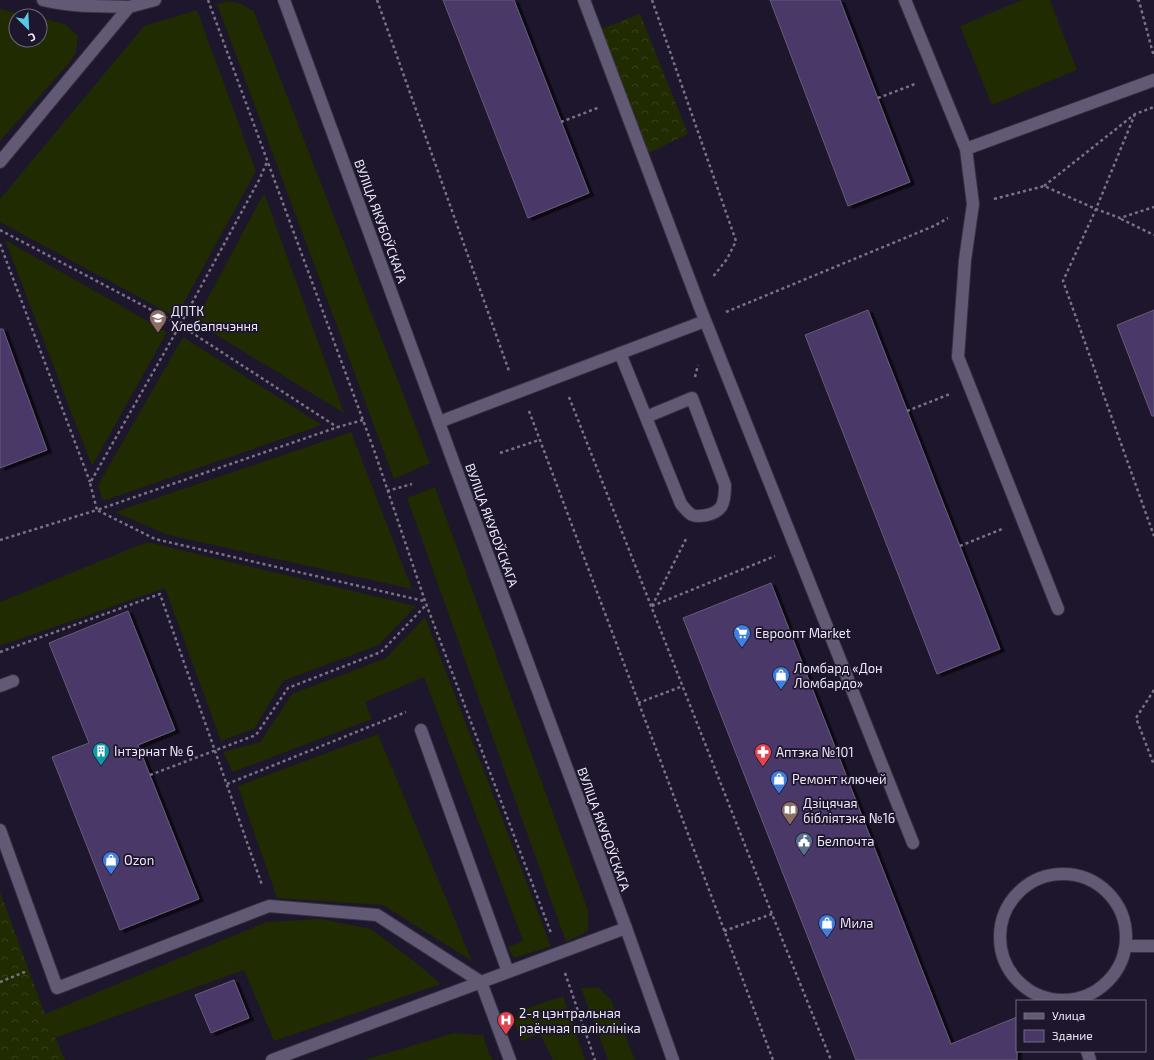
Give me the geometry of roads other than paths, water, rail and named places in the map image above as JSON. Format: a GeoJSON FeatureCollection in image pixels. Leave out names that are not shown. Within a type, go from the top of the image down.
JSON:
{"type":"FeatureCollection","features":[{"type":"Feature","properties":{"kind":"main road"},"geometry":{"type":"LineString","coordinates":[[43,0],[88,6],[129,7],[155,0]]}},
{"type":"Feature","properties":{"kind":"main road","name":"ВУЛІЦА ЯКУБОЎСКАГА"},"geometry":{"type":"LineString","coordinates":[[284,0],[626,928],[673,1060]]}},
{"type":"Feature","properties":{"kind":"main road"},"geometry":{"type":"LineString","coordinates":[[584,0],[705,321],[913,843]]}},
{"type":"Feature","properties":{"kind":"main road"},"geometry":{"type":"LineString","coordinates":[[905,0],[966,149],[973,204],[965,260],[958,357],[1058,609]]}},
{"type":"Feature","properties":{"kind":"main road"},"geometry":{"type":"LineString","coordinates":[[0,162],[129,7]]}},
{"type":"Feature","properties":{"kind":"main road"},"geometry":{"type":"LineString","coordinates":[[966,149],[1154,80]]}},
{"type":"Feature","properties":{"kind":"main road"},"geometry":{"type":"LineString","coordinates":[[439,422],[705,321]]}},
{"type":"Feature","properties":{"kind":"main road"},"geometry":{"type":"LineString","coordinates":[[620,353],[681,504],[688,513],[697,517],[712,514],[721,507],[725,498],[725,486],[692,398],[646,416]]}},
{"type":"Feature","properties":{"kind":"main road"},"geometry":{"type":"LineString","coordinates":[[0,686],[13,681]]}},
{"type":"Feature","properties":{"kind":"main road"},"geometry":{"type":"LineString","coordinates":[[421,730],[508,972]]}},
{"type":"Feature","properties":{"kind":"main road"},"geometry":{"type":"LineString","coordinates":[[0,830],[57,988],[269,906],[377,915],[481,982],[510,1060]]}},
{"type":"Feature","properties":{"kind":"main road"},"geometry":{"type":"LineString","coordinates":[[1060,1000],[1045,998],[1026,989],[1010,974],[1001,954],[999,932],[1005,912],[1016,895],[1032,882],[1050,875],[1071,874],[1090,879],[1107,891],[1119,907],[1126,926],[1126,946],[1119,967],[1106,984],[1088,996],[1071,1000]]}},
{"type":"Feature","properties":{"kind":"main road"},"geometry":{"type":"LineString","coordinates":[[272,1060],[304,1054],[481,982],[626,928]]}},
{"type":"Feature","properties":{"kind":"main road"},"geometry":{"type":"LineString","coordinates":[[1126,946],[1154,946]]}},
{"type":"Feature","properties":{"kind":"place","name":"ДПТК Хлебапячэння"},"geometry":{"type":"Point","coordinates":[158,333]}},
{"type":"Feature","properties":{"kind":"place","name":"Евроопт Market"},"geometry":{"type":"Point","coordinates":[742,648]}},
{"type":"Feature","properties":{"kind":"place","name":"Ломбард «Дон Ломбардо»"},"geometry":{"type":"Point","coordinates":[781,690]}},
{"type":"Feature","properties":{"kind":"place","name":"Інтэрнат № 6"},"geometry":{"type":"Point","coordinates":[101,766]}},
{"type":"Feature","properties":{"kind":"place","name":"Аптэка №101"},"geometry":{"type":"Point","coordinates":[763,767]}},
{"type":"Feature","properties":{"kind":"place","name":"Ремонт ключей"},"geometry":{"type":"Point","coordinates":[779,794]}},
{"type":"Feature","properties":{"kind":"place","name":"Дзіцячая бібліятэка №16"},"geometry":{"type":"Point","coordinates":[790,825]}},
{"type":"Feature","properties":{"kind":"place","name":"Белпочта"},"geometry":{"type":"Point","coordinates":[804,856]}},
{"type":"Feature","properties":{"kind":"place","name":"Ozon"},"geometry":{"type":"Point","coordinates":[111,875]}},
{"type":"Feature","properties":{"kind":"place","name":"Мила"},"geometry":{"type":"Point","coordinates":[827,938]}},
{"type":"Feature","properties":{"kind":"place","name":"2-я цэнтральная раённая паліклініка"},"geometry":{"type":"Point","coordinates":[506,1035]}}]}
